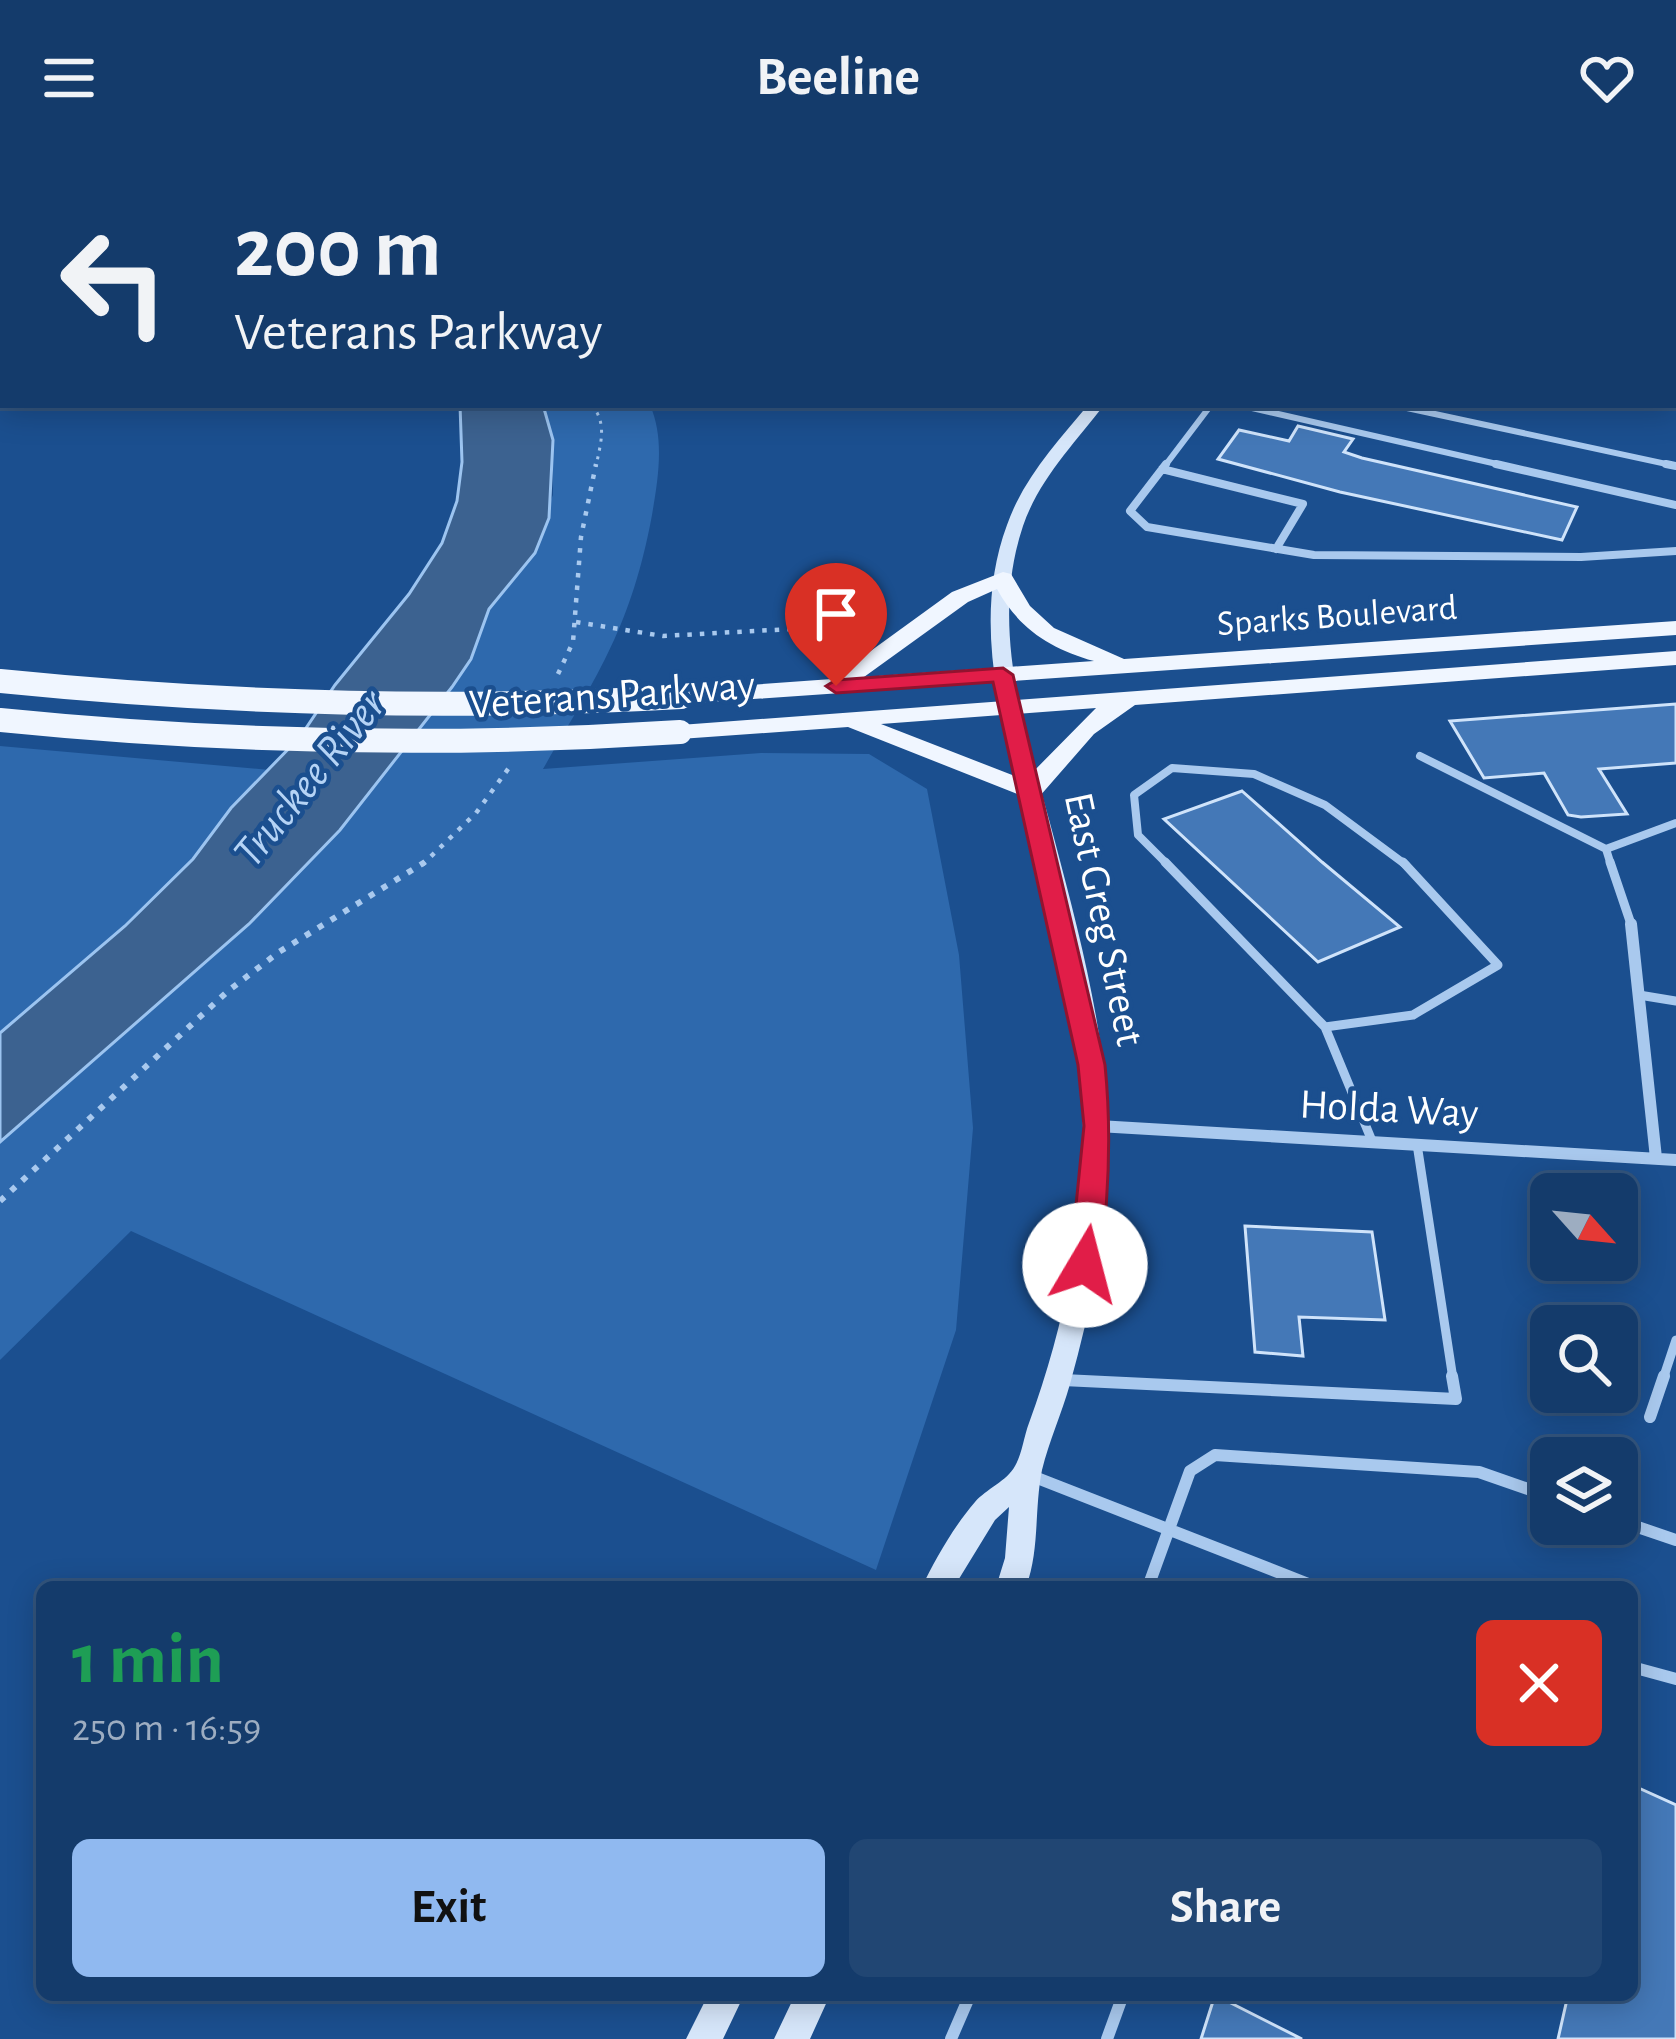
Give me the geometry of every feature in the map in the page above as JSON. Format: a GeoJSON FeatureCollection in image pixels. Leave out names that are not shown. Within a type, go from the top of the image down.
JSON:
{"type":"FeatureCollection","features":[{"type":"Feature","properties":{"kind":"main road","name":"East Greg Street"},"geometry":{"type":"LineString","coordinates":[[1013,1581],[1025,1533],[1027,1474],[1058,1380],[1085,1265],[1098,1126],[1081,1005],[1003,675],[1003,579],[1006,554],[1027,500],[1053,457],[1094,408]]}},
{"type":"Feature","properties":{"kind":"main road"},"geometry":{"type":"LineString","coordinates":[[836,686],[960,597],[1003,579],[1016,608],[1059,641],[1115,660],[1154,664]]}},
{"type":"Feature","properties":{"kind":"main road","name":"Sparks Boulevard"},"geometry":{"type":"LineString","coordinates":[[1003,675],[1676,628]]}},
{"type":"Feature","properties":{"kind":"main road","name":"Sparks Boulevard"},"geometry":{"type":"LineString","coordinates":[[1013,706],[1676,658]]}},
{"type":"Feature","properties":{"kind":"main road","name":"Veterans Parkway"},"geometry":{"type":"LineString","coordinates":[[0,681],[219,701],[374,707],[681,697],[1003,675]]}},
{"type":"Feature","properties":{"kind":"main road"},"geometry":{"type":"LineString","coordinates":[[848,717],[884,736],[1030,791],[1099,719],[1131,700]]}},
{"type":"Feature","properties":{"kind":"main road","name":"Veterans Parkway"},"geometry":{"type":"LineString","coordinates":[[0,720],[200,737],[477,746],[1013,706]]}},
{"type":"Feature","properties":{"kind":"main road","name":"East Greg Street"},"geometry":{"type":"LineString","coordinates":[[941,1581],[985,1511],[1027,1474]]}},
{"type":"Feature","properties":{"kind":"main road"},"geometry":{"type":"LineString","coordinates":[[704,2039],[724,2001]]}},
{"type":"Feature","properties":{"kind":"main road"},"geometry":{"type":"LineString","coordinates":[[792,2039],[810,2001]]}},
{"type":"Feature","properties":{"kind":"street"},"geometry":{"type":"LineString","coordinates":[[1631,924],[1656,1158]]}},
{"type":"Feature","properties":{"kind":"street","name":"Holda Way"},"geometry":{"type":"LineString","coordinates":[[1098,1126],[1676,1160]]}},
{"type":"Feature","properties":{"kind":"lane"},"geometry":{"type":"LineString","coordinates":[[1209,408],[1130,511],[1147,527],[1314,555],[1581,557],[1676,551]]}},
{"type":"Feature","properties":{"kind":"lane"},"geometry":{"type":"LineString","coordinates":[[1254,408],[1676,505]]}},
{"type":"Feature","properties":{"kind":"lane"},"geometry":{"type":"LineString","coordinates":[[1407,408],[1676,466]]}},
{"type":"Feature","properties":{"kind":"lane"},"geometry":{"type":"LineString","coordinates":[[1162,469],[1303,504],[1276,549]]}},
{"type":"Feature","properties":{"kind":"lane"},"geometry":{"type":"LineString","coordinates":[[1420,756],[1606,849],[1631,924]]}},
{"type":"Feature","properties":{"kind":"lane"},"geometry":{"type":"LineString","coordinates":[[1325,1027],[1413,1015],[1498,965],[1458,915],[1348,818],[1253,774],[1172,768],[1134,795],[1138,835],[1325,1027],[1372,1142]]}},
{"type":"Feature","properties":{"kind":"lane"},"geometry":{"type":"LineString","coordinates":[[1606,849],[1676,823]]}},
{"type":"Feature","properties":{"kind":"lane"},"geometry":{"type":"LineString","coordinates":[[1639,995],[1676,1000]]}},
{"type":"Feature","properties":{"kind":"lane"},"geometry":{"type":"LineString","coordinates":[[1058,1380],[1456,1399],[1417,1144]]}},
{"type":"Feature","properties":{"kind":"lane"},"geometry":{"type":"LineString","coordinates":[[1650,1417],[1676,1340]]}},
{"type":"Feature","properties":{"kind":"lane"},"geometry":{"type":"LineString","coordinates":[[1151,1581],[1190,1472],[1215,1455],[1479,1472],[1530,1490]]}},
{"type":"Feature","properties":{"kind":"lane"},"geometry":{"type":"LineString","coordinates":[[1027,1474],[1301,1581]]}},
{"type":"Feature","properties":{"kind":"lane"},"geometry":{"type":"LineString","coordinates":[[1638,1527],[1676,1540]]}},
{"type":"Feature","properties":{"kind":"lane"},"geometry":{"type":"LineString","coordinates":[[1638,1669],[1676,1679]]}},
{"type":"Feature","properties":{"kind":"lane"},"geometry":{"type":"LineString","coordinates":[[951,2039],[967,2001]]}},
{"type":"Feature","properties":{"kind":"lane"},"geometry":{"type":"LineString","coordinates":[[1108,2039],[1121,2001]]}},
{"type":"Feature","properties":{"kind":"path"},"geometry":{"type":"LineString","coordinates":[[550,688],[573,642],[581,537],[603,431],[594,408]]}},
{"type":"Feature","properties":{"kind":"path"},"geometry":{"type":"LineString","coordinates":[[575,622],[695,637],[836,628],[887,641]]}},
{"type":"Feature","properties":{"kind":"path"},"geometry":{"type":"LineString","coordinates":[[0,1201],[228,991],[279,952],[433,856],[476,813],[513,762]]}},
{"type":"Feature","properties":{"kind":"shaded area"},"geometry":{"type":"Polygon","coordinates":[[[544,408],[651,408],[659,459],[644,554],[623,620],[543,769],[761,753],[869,754],[927,789],[959,955],[973,1128],[956,1330],[876,1570],[131,1231],[0,1360],[0,1142],[249,924],[340,830],[452,687],[471,659],[489,609],[517,576],[553,495],[553,440],[544,408]]]}},
{"type":"Feature","properties":{"kind":"shaded area"},"geometry":{"type":"Polygon","coordinates":[[[0,746],[270,770],[147,906],[0,1033],[0,746]]]}},
{"type":"Feature","properties":{"kind":"water","name":"Truckee River"},"geometry":{"type":"Polygon","coordinates":[[[460,408],[544,408],[553,440],[549,518],[535,553],[489,609],[471,659],[452,687],[340,830],[249,924],[0,1142],[0,1033],[125,926],[193,859],[231,808],[300,737],[442,543],[457,501],[462,462],[460,408]]]}},
{"type":"Feature","properties":{"kind":"building"},"geometry":{"type":"Polygon","coordinates":[[[1298,426],[1353,439],[1344,452],[1362,458],[1577,507],[1562,540],[1340,492],[1218,459],[1239,430],[1289,441],[1298,426]]]}},
{"type":"Feature","properties":{"kind":"building"},"geometry":{"type":"Polygon","coordinates":[[[1676,704],[1676,763],[1599,769],[1627,814],[1568,815],[1544,773],[1484,778],[1450,721],[1676,704]]]}},
{"type":"Feature","properties":{"kind":"building"},"geometry":{"type":"Polygon","coordinates":[[[1242,791],[1400,927],[1318,962],[1164,819],[1242,791]]]}},
{"type":"Feature","properties":{"kind":"building"},"geometry":{"type":"Polygon","coordinates":[[[1245,1226],[1372,1232],[1385,1320],[1299,1317],[1303,1356],[1255,1352],[1245,1226]]]}},
{"type":"Feature","properties":{"kind":"building"},"geometry":{"type":"Polygon","coordinates":[[[1638,1788],[1676,1805],[1676,2039],[1558,2039],[1567,2001],[1638,2001],[1638,1788]]]}},
{"type":"Feature","properties":{"kind":"building"},"geometry":{"type":"Polygon","coordinates":[[[1213,2001],[1227,2001],[1302,2039],[1201,2039],[1213,2001]]]}},
{"type":"Feature","properties":{"kind":"route"},"geometry":{"type":"LineString","coordinates":[[836,686],[1003,675],[1092,1065],[1098,1126],[1085,1265]]}}]}
